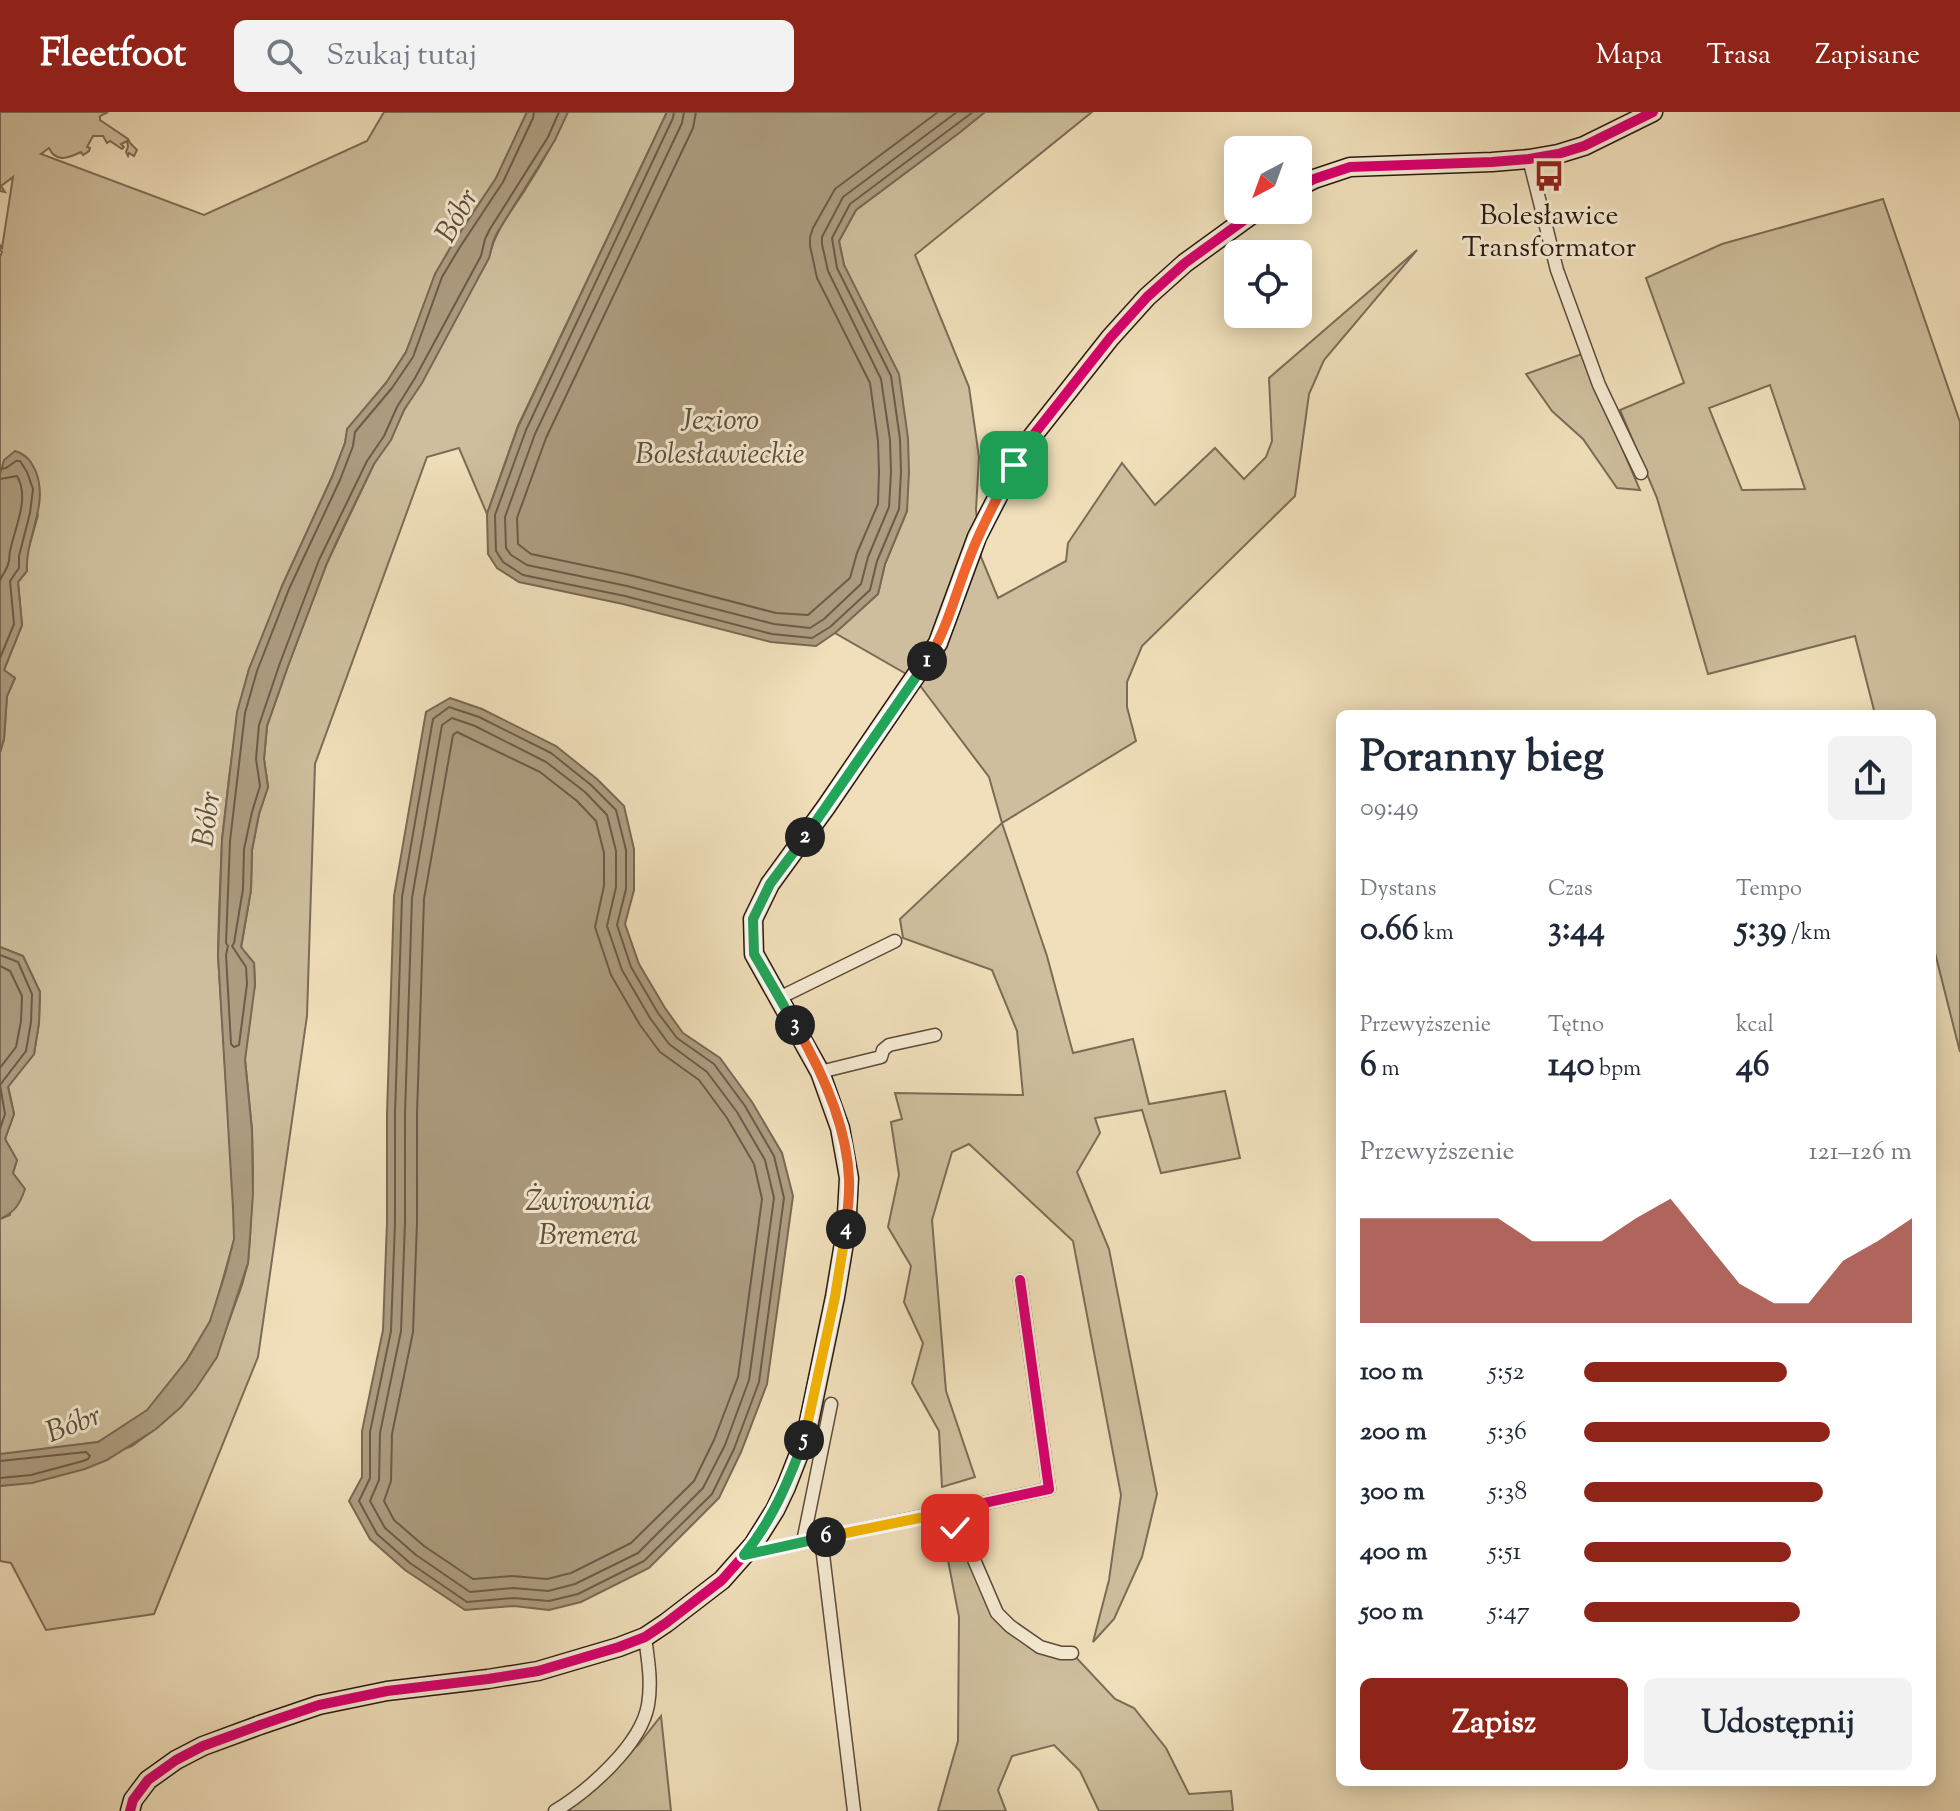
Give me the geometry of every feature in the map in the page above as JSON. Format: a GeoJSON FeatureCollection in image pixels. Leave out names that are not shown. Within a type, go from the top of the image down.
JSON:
{"type":"FeatureCollection","features":[{"type":"Feature","properties":{"kind":"street"},"geometry":{"type":"LineString","coordinates":[[1312,180],[1350,167],[1492,162],[1558,154],[1584,146],[1653,112]]}},
{"type":"Feature","properties":{"kind":"street"},"geometry":{"type":"LineString","coordinates":[[1529,159],[1557,270],[1599,385],[1641,473]]}},
{"type":"Feature","properties":{"kind":"street"},"geometry":{"type":"LineString","coordinates":[[130,1811],[133,1800],[148,1780],[176,1760],[203,1746],[319,1705],[387,1691],[538,1671],[645,1637],[712,1588],[744,1555],[775,1510],[806,1436],[835,1297],[849,1197],[846,1154],[840,1128],[820,1072],[754,954],[753,919],[770,884],[938,643],[977,537],[1031,438],[1110,338],[1147,297],[1185,263],[1239,224]]}},
{"type":"Feature","properties":{"kind":"street"},"geometry":{"type":"LineString","coordinates":[[779,998],[895,941]]}},
{"type":"Feature","properties":{"kind":"street"},"geometry":{"type":"LineString","coordinates":[[820,1072],[881,1057],[889,1045],[935,1035]]}},
{"type":"Feature","properties":{"kind":"street"},"geometry":{"type":"LineString","coordinates":[[744,1555],[1049,1489],[1020,1280]]}},
{"type":"Feature","properties":{"kind":"street"},"geometry":{"type":"LineString","coordinates":[[803,1542],[831,1404]]}},
{"type":"Feature","properties":{"kind":"street"},"geometry":{"type":"LineString","coordinates":[[939,1514],[955,1528],[972,1555],[997,1613],[1040,1647],[1072,1653]]}},
{"type":"Feature","properties":{"kind":"street"},"geometry":{"type":"LineString","coordinates":[[821,1538],[854,1811]]}},
{"type":"Feature","properties":{"kind":"street"},"geometry":{"type":"LineString","coordinates":[[555,1811],[578,1797],[631,1743],[648,1709],[651,1677],[645,1637]]}},
{"type":"Feature","properties":{"kind":"shaded area"},"geometry":{"type":"Polygon","coordinates":[[[0,112],[108,112],[100,116],[100,120],[128,139],[137,150],[134,156],[129,153],[128,156],[126,152],[127,141],[121,144],[122,149],[110,141],[107,143],[103,136],[93,136],[87,147],[89,151],[83,155],[81,152],[59,158],[49,148],[41,154],[204,215],[367,141],[384,112],[527,112],[496,179],[453,243],[406,352],[386,383],[348,429],[332,477],[282,586],[249,669],[238,711],[222,840],[218,955],[234,1240],[211,1321],[187,1360],[147,1411],[126,1426],[98,1442],[0,1455],[0,1219],[10,1215],[17,1160],[5,1139],[14,1114],[8,1086],[34,1054],[40,992],[23,956],[0,947],[0,753],[7,696],[15,678],[4,670],[22,625],[18,582],[27,571],[26,558],[38,515],[0,474],[0,245],[2,248],[13,177],[1,186],[5,192],[0,191],[0,112]]]}},
{"type":"Feature","properties":{"kind":"shaded area"},"geometry":{"type":"Polygon","coordinates":[[[567,112],[667,112],[518,426],[487,514],[459,448],[427,457],[315,764],[307,1016],[258,1357],[154,1614],[46,1630],[11,1563],[0,1561],[0,1486],[32,1482],[132,1446],[180,1407],[216,1357],[248,1263],[253,1173],[245,1059],[249,1010],[255,985],[254,963],[241,948],[251,890],[252,850],[268,787],[264,759],[267,726],[327,563],[374,464],[489,258],[500,229],[544,159],[567,112]]]}},
{"type":"Feature","properties":{"kind":"shaded area"},"geometry":{"type":"Polygon","coordinates":[[[985,112],[1092,112],[915,255],[969,387],[979,457],[976,510],[981,557],[998,598],[1066,561],[1068,543],[1122,463],[1155,505],[1215,448],[1244,479],[1266,457],[1272,441],[1269,378],[1417,250],[1324,360],[1309,394],[1295,496],[1142,646],[1127,682],[1127,707],[1136,741],[1002,823],[989,777],[915,679],[835,633],[878,594],[885,564],[907,511],[859,297],[844,265],[839,241],[856,210],[985,112]]]}},
{"type":"Feature","properties":{"kind":"shaded area"},"geometry":{"type":"Polygon","coordinates":[[[1883,199],[1960,422],[1960,1052],[1936,957],[1936,710],[1874,710],[1855,636],[1708,674],[1657,498],[1620,410],[1684,383],[1646,278],[1722,244],[1883,199]],[[1770,385],[1709,408],[1742,490],[1805,489],[1770,385]]]}},
{"type":"Feature","properties":{"kind":"shaded area"},"geometry":{"type":"Polygon","coordinates":[[[1582,354],[1640,490],[1617,488],[1583,439],[1552,411],[1526,374],[1582,354]]]}},
{"type":"Feature","properties":{"kind":"shaded area"},"geometry":{"type":"Polygon","coordinates":[[[1002,823],[1047,956],[1073,1053],[1133,1039],[1149,1104],[1225,1091],[1240,1158],[1161,1173],[1142,1110],[1095,1118],[1100,1133],[1077,1172],[1109,1249],[1157,1494],[1142,1557],[1114,1619],[1093,1642],[1109,1580],[1121,1495],[1073,1241],[969,1144],[952,1152],[932,1220],[946,1391],[975,1477],[942,1487],[939,1431],[912,1383],[923,1343],[904,1302],[911,1266],[888,1227],[899,1175],[891,1122],[902,1119],[895,1093],[1023,1095],[1017,1031],[992,970],[903,938],[900,919],[1002,823]]]}},
{"type":"Feature","properties":{"kind":"shaded area"},"geometry":{"type":"Polygon","coordinates":[[[939,1514],[955,1528],[997,1613],[1026,1638],[1072,1653],[1115,1699],[1134,1708],[1166,1748],[1189,1794],[1231,1791],[1233,1811],[1099,1811],[1080,1771],[1054,1745],[1012,1756],[998,1790],[1006,1811],[938,1811],[958,1741],[959,1617],[939,1514]]]}},
{"type":"Feature","properties":{"kind":"shaded area"},"geometry":{"type":"Polygon","coordinates":[[[661,1716],[671,1811],[555,1811],[638,1745],[661,1716]]]}},
{"type":"Feature","properties":{"kind":"water"},"geometry":{"type":"Polygon","coordinates":[[[527,112],[568,112],[555,140],[497,233],[489,258],[422,383],[404,410],[391,440],[374,464],[327,563],[267,726],[264,759],[268,787],[252,850],[251,890],[241,947],[254,963],[255,985],[245,1060],[252,1131],[253,1193],[248,1263],[217,1357],[181,1407],[156,1429],[107,1460],[32,1483],[0,1486],[0,1454],[98,1442],[147,1410],[187,1360],[210,1321],[234,1239],[218,955],[222,840],[237,712],[249,669],[282,586],[332,477],[347,429],[386,383],[406,352],[435,274],[496,178],[527,112]]]}},
{"type":"Feature","properties":{"kind":"water","name":"Jezioro Bolesławieckie"},"geometry":{"type":"Polygon","coordinates":[[[667,112],[985,112],[856,210],[839,241],[844,265],[899,374],[908,438],[907,511],[885,564],[878,594],[816,646],[771,642],[623,604],[519,582],[497,568],[488,554],[487,514],[518,427],[667,112]]]}},
{"type":"Feature","properties":{"kind":"water"},"geometry":{"type":"Polygon","coordinates":[[[15,451],[26,457],[36,472],[40,497],[27,571],[18,582],[22,625],[4,670],[15,678],[7,696],[0,752],[0,474],[4,460],[15,451]]]}},
{"type":"Feature","properties":{"kind":"water","name":"Żwirownia Bremera"},"geometry":{"type":"Polygon","coordinates":[[[450,698],[482,709],[556,746],[624,806],[634,849],[634,890],[625,924],[639,964],[683,1033],[720,1058],[752,1102],[782,1153],[793,1196],[767,1384],[741,1452],[719,1498],[649,1568],[581,1602],[549,1610],[514,1606],[465,1610],[405,1570],[370,1539],[349,1501],[362,1477],[362,1431],[383,1330],[394,896],[426,712],[450,698]]]}},
{"type":"Feature","properties":{"kind":"water"},"geometry":{"type":"Polygon","coordinates":[[[0,947],[23,956],[40,992],[34,1054],[8,1087],[14,1114],[5,1139],[17,1160],[13,1173],[25,1189],[16,1207],[0,1219],[0,947]]]}},
{"type":"Feature","properties":{"kind":"cycle path"},"geometry":{"type":"LineString","coordinates":[[1312,180],[1350,167],[1492,162],[1558,154],[1584,146],[1653,112]]}},
{"type":"Feature","properties":{"kind":"cycle path"},"geometry":{"type":"LineString","coordinates":[[130,1811],[133,1800],[148,1780],[176,1760],[203,1746],[319,1705],[387,1691],[538,1671],[645,1637],[722,1580],[753,1545],[775,1510],[806,1436],[835,1297],[846,1231],[849,1178],[840,1128],[820,1072],[754,954],[753,919],[770,884],[938,643],[977,537],[1031,438],[1110,338],[1147,297],[1185,263],[1239,224]]}},
{"type":"Feature","properties":{"kind":"cycle path"},"geometry":{"type":"LineString","coordinates":[[744,1555],[1049,1489],[1020,1280]]}},
{"type":"Feature","properties":{"kind":"place","name":"Bolesławice Transformator"},"geometry":{"type":"Point","coordinates":[1549,176]}},
{"type":"Feature","properties":{"kind":"route"},"geometry":{"type":"LineString","coordinates":[[955,1528],[939,1514],[744,1555],[775,1510],[806,1436],[835,1297],[849,1197],[846,1154],[831,1100],[804,1040],[754,954],[752,934],[753,919],[770,884],[938,643],[977,537],[1014,465]]}},
{"type":"Feature","properties":{"kind":"water label","name":"Bóbr"},"geometry":{"type":"Point","coordinates":[456,215]}},
{"type":"Feature","properties":{"kind":"water label","name":"Bóbr"},"geometry":{"type":"Point","coordinates":[206,819]}},
{"type":"Feature","properties":{"kind":"water label","name":"Bóbr"},"geometry":{"type":"Point","coordinates":[73,1423]}}]}
